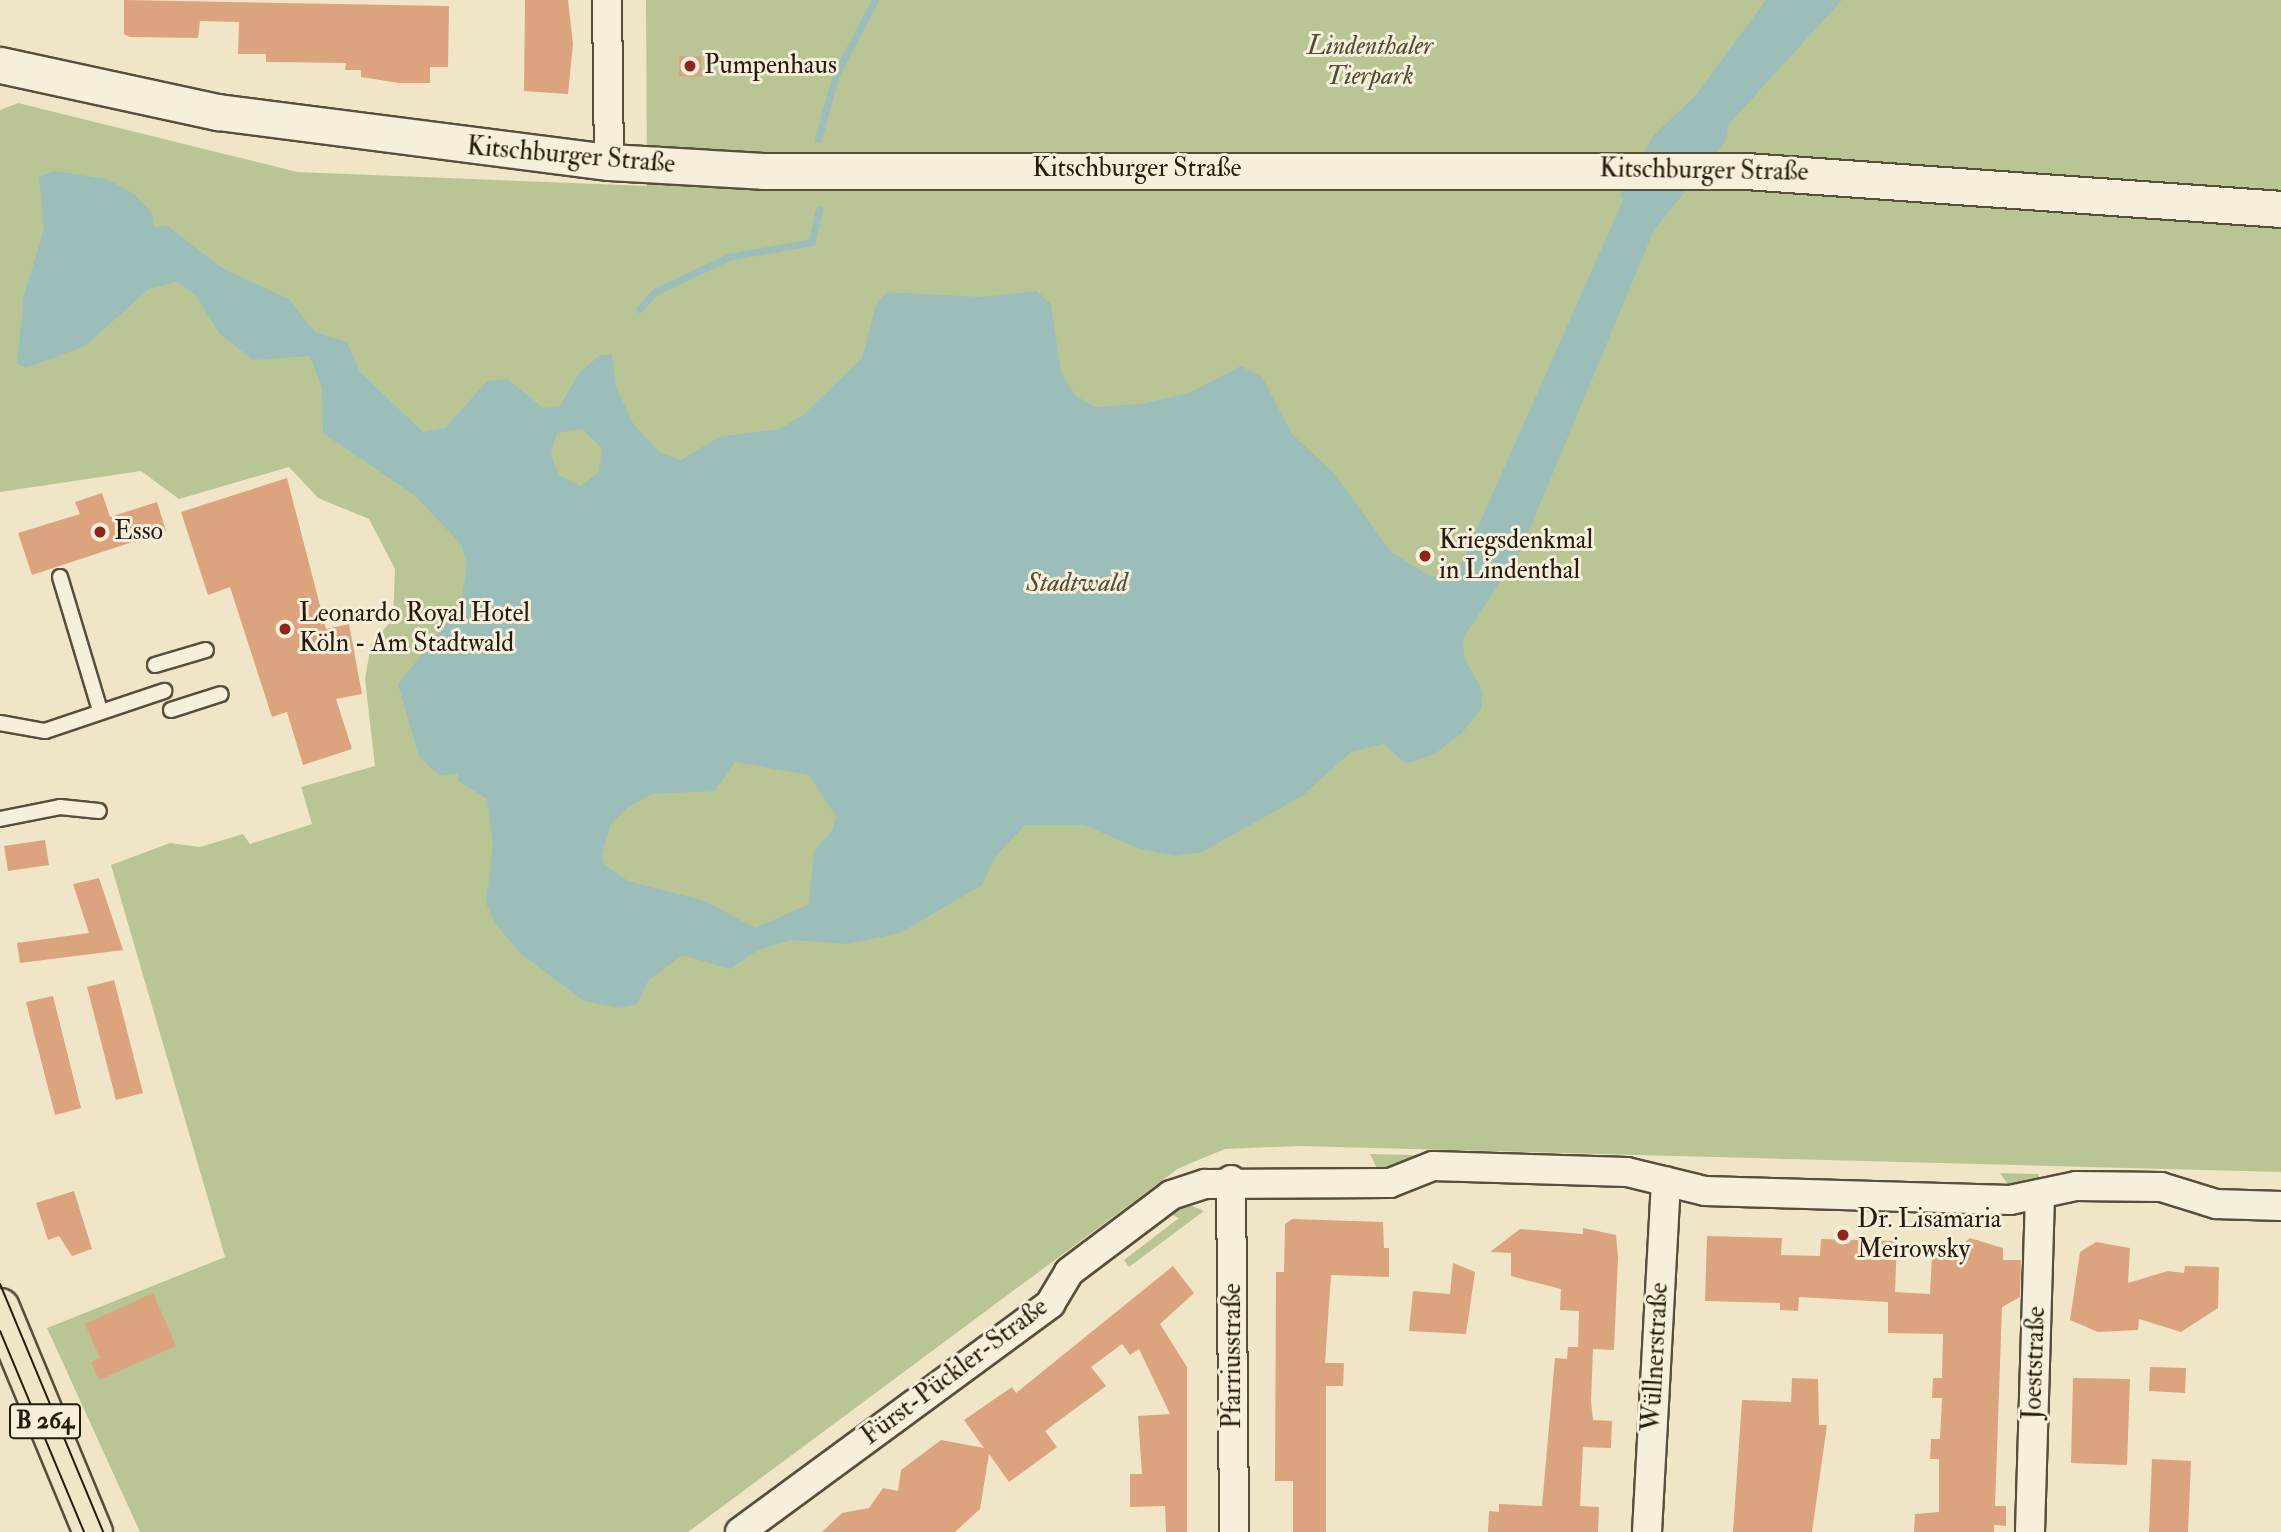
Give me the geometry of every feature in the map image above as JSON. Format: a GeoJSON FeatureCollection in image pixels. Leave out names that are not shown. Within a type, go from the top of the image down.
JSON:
{"type":"FeatureCollection","features":[{"type":"Feature","properties":{"kind":"main road","name":"B 264"},"geometry":{"type":"LineString","coordinates":[[0,1308],[93,1532]]}},
{"type":"Feature","properties":{"kind":"street"},"geometry":{"type":"LineString","coordinates":[[607,0],[609,162]]}},
{"type":"Feature","properties":{"kind":"street","name":"Kitschburger Straße"},"geometry":{"type":"LineString","coordinates":[[0,65],[218,112],[609,162],[764,171],[1732,171],[1915,178],[2281,209]]}},
{"type":"Feature","properties":{"kind":"street","name":"Fürst-Pückler-Straße"},"geometry":{"type":"LineString","coordinates":[[740,1532],[1050,1304],[1069,1272],[1171,1195],[1231,1180],[1390,1183],[1433,1166],[1627,1172],[1704,1191],[2010,1200],[2076,1186],[2161,1187],[2216,1204],[2281,1206]]}},
{"type":"Feature","properties":{"kind":"street","name":"Pfarriusstraße"},"geometry":{"type":"LineString","coordinates":[[1231,1180],[1234,1532]]}},
{"type":"Feature","properties":{"kind":"street","name":"Wüllnerstraße"},"geometry":{"type":"LineString","coordinates":[[1647,1532],[1666,1182]]}},
{"type":"Feature","properties":{"kind":"street","name":"Joeststraße"},"geometry":{"type":"LineString","coordinates":[[2031,1532],[2040,1194]]}},
{"type":"Feature","properties":{"kind":"lane"},"geometry":{"type":"LineString","coordinates":[[60,577],[100,710]]}},
{"type":"Feature","properties":{"kind":"lane"},"geometry":{"type":"LineString","coordinates":[[155,665],[206,650]]}},
{"type":"Feature","properties":{"kind":"lane"},"geometry":{"type":"LineString","coordinates":[[0,723],[45,731],[100,710],[164,691]]}},
{"type":"Feature","properties":{"kind":"lane"},"geometry":{"type":"LineString","coordinates":[[171,710],[220,694]]}},
{"type":"Feature","properties":{"kind":"lane"},"geometry":{"type":"LineString","coordinates":[[0,819],[61,807],[99,811]]}},
{"type":"Feature","properties":{"kind":"green space","name":"Stadtwald"},"geometry":{"type":"Polygon","coordinates":[[[646,0],[2281,0],[2281,1172],[1299,1146],[1225,1149],[1179,1168],[688,1532],[140,1532],[47,1328],[225,1257],[111,865],[170,843],[200,847],[243,834],[250,844],[312,824],[301,787],[375,766],[365,679],[371,644],[393,619],[395,569],[369,519],[318,498],[289,467],[179,499],[141,471],[0,492],[0,110],[18,103],[297,172],[647,186],[646,0]]]}},
{"type":"Feature","properties":{"kind":"green space"},"geometry":{"type":"Polygon","coordinates":[[[1370,1154],[1647,1161],[1647,1164],[1415,1158],[1379,1172],[1370,1154]]]}},
{"type":"Feature","properties":{"kind":"green space"},"geometry":{"type":"Polygon","coordinates":[[[2000,1173],[2038,1174],[2040,1180],[2011,1189],[2000,1173]]]}},
{"type":"Feature","properties":{"kind":"green space"},"geometry":{"type":"Polygon","coordinates":[[[1190,1205],[1204,1211],[1129,1267],[1124,1260],[1179,1218],[1165,1212],[1190,1205]]]}},
{"type":"Feature","properties":{"kind":"water"},"geometry":{"type":"Polygon","coordinates":[[[1766,0],[1842,0],[1728,125],[1726,141],[1654,230],[1521,550],[1463,639],[1464,657],[1483,692],[1481,709],[1462,733],[1435,754],[1406,764],[1384,744],[1351,752],[1302,796],[1202,852],[1176,856],[1140,849],[1084,825],[1025,825],[995,857],[982,885],[900,933],[848,944],[791,940],[758,950],[730,969],[682,955],[648,981],[637,1004],[620,1008],[584,1001],[521,954],[495,923],[486,903],[493,845],[487,799],[458,781],[458,774],[438,775],[419,757],[398,684],[461,605],[467,564],[461,544],[414,495],[323,433],[322,388],[310,356],[253,360],[219,333],[195,294],[176,282],[149,289],[85,346],[26,368],[17,363],[24,295],[44,229],[39,177],[53,171],[107,179],[134,194],[152,213],[154,227],[168,226],[222,268],[289,299],[315,332],[347,342],[360,372],[423,432],[445,428],[487,381],[507,379],[543,408],[560,406],[579,373],[600,355],[612,355],[616,388],[634,425],[661,453],[681,460],[719,437],[779,429],[803,415],[862,358],[876,304],[887,292],[981,297],[1037,291],[1051,304],[1061,373],[1076,396],[1095,407],[1141,404],[1189,393],[1241,366],[1262,377],[1292,434],[1334,473],[1391,552],[1430,576],[1448,576],[1460,567],[1623,200],[1620,195],[1653,136],[1695,96],[1766,0]],[[582,429],[557,433],[551,454],[559,475],[581,486],[599,472],[602,448],[582,429]],[[735,762],[715,791],[652,794],[628,807],[611,824],[602,854],[604,864],[628,881],[705,901],[755,928],[809,904],[814,851],[832,831],[836,816],[809,775],[735,762]]]}},
{"type":"Feature","properties":{"kind":"building"},"geometry":{"type":"Polygon","coordinates":[[[124,0],[449,6],[448,67],[430,67],[430,83],[399,83],[361,77],[361,70],[345,70],[346,63],[266,62],[266,54],[238,54],[239,22],[200,21],[198,38],[130,37],[124,34],[124,0]]]}},
{"type":"Feature","properties":{"kind":"building"},"geometry":{"type":"Polygon","coordinates":[[[525,0],[568,0],[573,44],[568,94],[524,91],[525,0]]]}},
{"type":"Feature","properties":{"kind":"building","name":"Pumpenhaus"},"geometry":{"type":"Polygon","coordinates":[[[679,56],[701,56],[702,77],[679,76],[679,56]]]}},
{"type":"Feature","properties":{"kind":"building","name":"Leonardo Royal Hotel Köln - Am Stadtwald"},"geometry":{"type":"Polygon","coordinates":[[[287,478],[326,629],[349,624],[362,694],[336,699],[352,749],[303,765],[287,712],[272,717],[230,587],[208,595],[181,512],[287,478]]]}},
{"type":"Feature","properties":{"kind":"building"},"geometry":{"type":"Polygon","coordinates":[[[102,493],[110,517],[157,502],[166,531],[32,575],[18,533],[80,514],[75,502],[102,493]]]}},
{"type":"Feature","properties":{"kind":"building"},"geometry":{"type":"Polygon","coordinates":[[[45,840],[49,865],[8,871],[4,846],[45,840]]]}},
{"type":"Feature","properties":{"kind":"building"},"geometry":{"type":"Polygon","coordinates":[[[99,878],[123,950],[20,963],[17,943],[89,933],[73,884],[99,878]]]}},
{"type":"Feature","properties":{"kind":"building"},"geometry":{"type":"Polygon","coordinates":[[[114,980],[143,1093],[116,1100],[87,987],[114,980]]]}},
{"type":"Feature","properties":{"kind":"building"},"geometry":{"type":"Polygon","coordinates":[[[53,996],[81,1108],[55,1115],[26,1002],[53,996]]]}},
{"type":"Feature","properties":{"kind":"building"},"geometry":{"type":"Polygon","coordinates":[[[74,1191],[92,1249],[72,1256],[59,1236],[48,1240],[36,1203],[74,1191]]]}},
{"type":"Feature","properties":{"kind":"building"},"geometry":{"type":"Polygon","coordinates":[[[1292,1219],[1383,1222],[1384,1248],[1389,1248],[1389,1277],[1331,1275],[1325,1363],[1344,1363],[1343,1386],[1326,1386],[1326,1532],[1293,1532],[1293,1481],[1275,1481],[1276,1272],[1284,1272],[1285,1224],[1292,1219]]]}},
{"type":"Feature","properties":{"kind":"building"},"geometry":{"type":"Polygon","coordinates":[[[1583,1228],[1616,1235],[1618,1257],[1614,1350],[1593,1349],[1591,1402],[1593,1420],[1612,1421],[1611,1448],[1583,1447],[1580,1506],[1599,1507],[1598,1532],[1488,1532],[1489,1511],[1499,1512],[1499,1504],[1542,1506],[1555,1358],[1567,1359],[1568,1347],[1578,1347],[1579,1311],[1560,1310],[1561,1289],[1511,1276],[1511,1253],[1490,1252],[1520,1229],[1583,1234],[1583,1228]]]}},
{"type":"Feature","properties":{"kind":"building"},"geometry":{"type":"Polygon","coordinates":[[[1707,1236],[1782,1238],[1781,1255],[1820,1256],[1821,1239],[1897,1241],[1895,1292],[1930,1294],[1932,1254],[1944,1254],[1945,1246],[1959,1247],[1970,1238],[2003,1248],[2003,1260],[2021,1260],[2020,1297],[2002,1307],[1995,1506],[2006,1506],[2006,1526],[1994,1525],[1994,1532],[1914,1532],[1915,1514],[1939,1512],[1939,1459],[1930,1459],[1931,1439],[1940,1439],[1942,1398],[1932,1398],[1933,1378],[1942,1378],[1943,1334],[1888,1333],[1888,1302],[1799,1297],[1798,1311],[1780,1310],[1780,1303],[1705,1301],[1707,1236]]]}},
{"type":"Feature","properties":{"kind":"building"},"geometry":{"type":"Polygon","coordinates":[[[2096,1242],[2130,1248],[2128,1283],[2168,1271],[2184,1273],[2185,1266],[2219,1267],[2218,1308],[2181,1332],[2139,1319],[2138,1330],[2098,1332],[2070,1320],[2080,1252],[2096,1242]]]}},
{"type":"Feature","properties":{"kind":"building"},"geometry":{"type":"Polygon","coordinates":[[[1453,1263],[1475,1272],[1466,1334],[1409,1331],[1413,1291],[1450,1294],[1453,1263]]]}},
{"type":"Feature","properties":{"kind":"building"},"geometry":{"type":"Polygon","coordinates":[[[1173,1266],[1194,1293],[1160,1324],[1187,1367],[1187,1532],[1166,1532],[1165,1506],[1130,1507],[1130,1474],[1142,1474],[1138,1416],[1170,1414],[1139,1349],[1130,1355],[1122,1344],[1091,1367],[1106,1386],[1045,1431],[1057,1447],[1009,1482],[989,1454],[980,1509],[955,1532],[822,1532],[842,1513],[869,1508],[883,1488],[898,1491],[901,1470],[941,1440],[984,1448],[964,1420],[1012,1387],[1016,1393],[1173,1266]]]}},
{"type":"Feature","properties":{"kind":"building"},"geometry":{"type":"Polygon","coordinates":[[[153,1293],[176,1346],[99,1380],[91,1362],[100,1358],[85,1324],[153,1293]]]}},
{"type":"Feature","properties":{"kind":"building"},"geometry":{"type":"Polygon","coordinates":[[[2150,1367],[2186,1368],[2185,1393],[2149,1391],[2150,1367]]]}},
{"type":"Feature","properties":{"kind":"building"},"geometry":{"type":"Polygon","coordinates":[[[1792,1378],[1818,1379],[1819,1425],[1827,1425],[1812,1532],[1733,1532],[1742,1400],[1791,1402],[1792,1378]]]}},
{"type":"Feature","properties":{"kind":"building"},"geometry":{"type":"Polygon","coordinates":[[[2073,1378],[2130,1379],[2127,1465],[2071,1463],[2073,1378]]]}},
{"type":"Feature","properties":{"kind":"building"},"geometry":{"type":"Polygon","coordinates":[[[2152,1459],[2191,1461],[2188,1532],[2149,1532],[2152,1459]]]}},
{"type":"Feature","properties":{"kind":"waterway"},"geometry":{"type":"LineString","coordinates":[[818,139],[836,74],[875,0]]}},
{"type":"Feature","properties":{"kind":"waterway"},"geometry":{"type":"LineString","coordinates":[[639,309],[655,292],[728,257],[812,242],[819,209]]}},
{"type":"Feature","properties":{"kind":"tram line"},"geometry":{"type":"LineString","coordinates":[[0,1284],[103,1532]]}},
{"type":"Feature","properties":{"kind":"tram line"},"geometry":{"type":"LineString","coordinates":[[0,1331],[84,1532]]}},
{"type":"Feature","properties":{"kind":"place","name":"Pumpenhaus"},"geometry":{"type":"Point","coordinates":[690,66]}},
{"type":"Feature","properties":{"kind":"place","name":"Esso"},"geometry":{"type":"Point","coordinates":[100,532]}},
{"type":"Feature","properties":{"kind":"place","name":"Kriegsdenkmal in Lindenthal"},"geometry":{"type":"Point","coordinates":[1425,556]}},
{"type":"Feature","properties":{"kind":"place","name":"Leonardo Royal Hotel Köln - Am Stadtwald"},"geometry":{"type":"Point","coordinates":[285,629]}},
{"type":"Feature","properties":{"kind":"place","name":"Dr. Lisamaria Meirowsky"},"geometry":{"type":"Point","coordinates":[1843,1235]}},
{"type":"Feature","properties":{"kind":"park label","name":"Lindenthaler Tierpark"},"geometry":{"type":"Point","coordinates":[1370,62]}}]}
